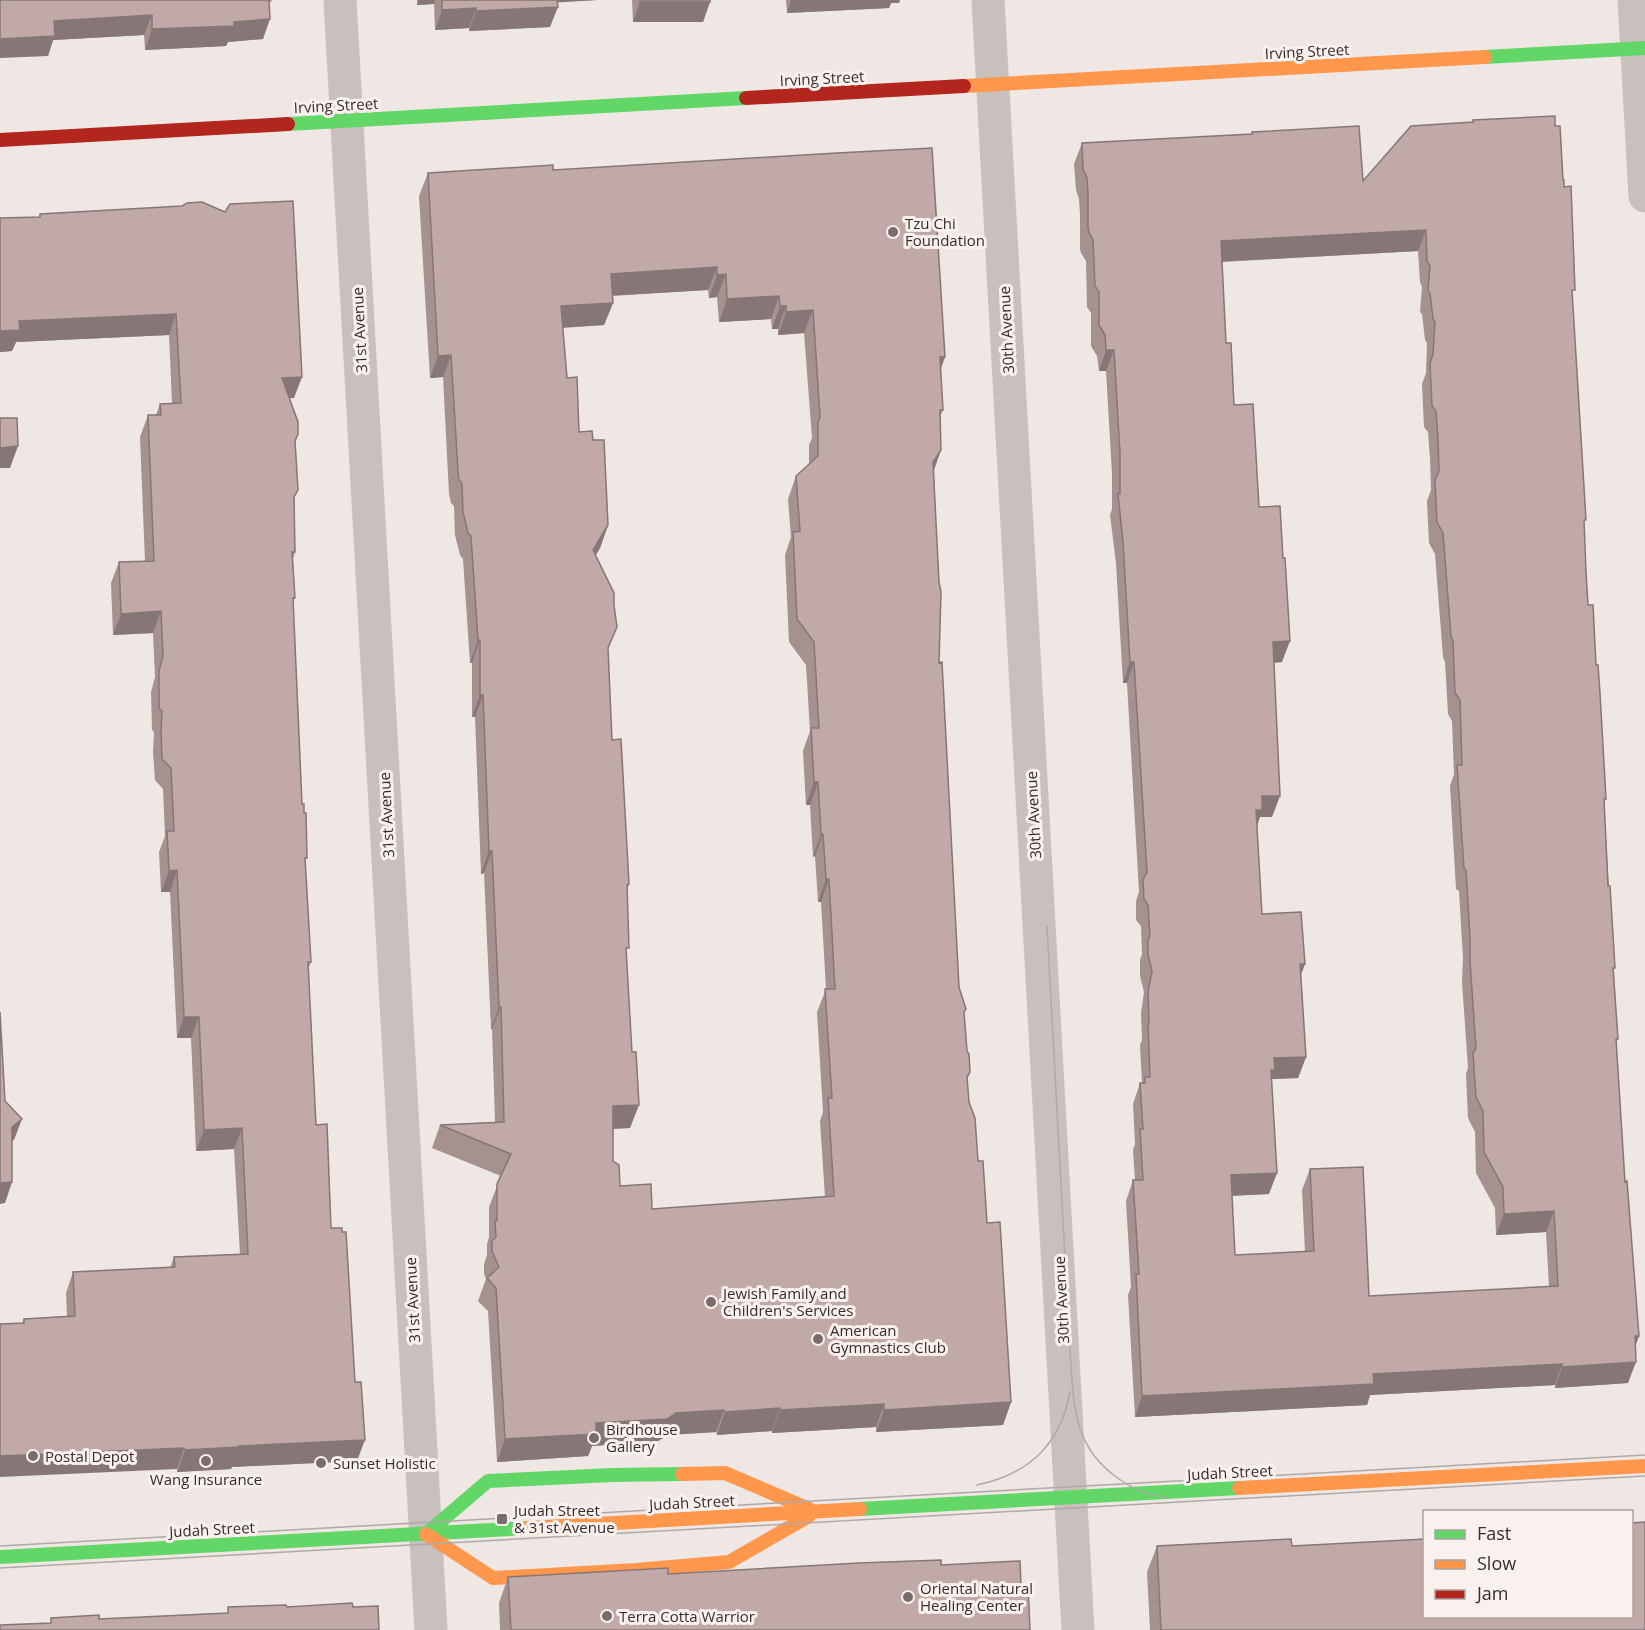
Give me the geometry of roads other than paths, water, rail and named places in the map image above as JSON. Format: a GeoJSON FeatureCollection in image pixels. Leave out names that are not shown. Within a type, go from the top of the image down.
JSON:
{"type":"FeatureCollection","features":[{"type":"Feature","properties":{"kind":"street","name":"31st Avenue"},"geometry":{"type":"LineString","coordinates":[[340,0],[431,1630]]}},
{"type":"Feature","properties":{"kind":"street","name":"30th Avenue"},"geometry":{"type":"LineString","coordinates":[[988,0],[1078,1630]]}},
{"type":"Feature","properties":{"kind":"street"},"geometry":{"type":"LineString","coordinates":[[1634,0],[1641,49],[1645,196]]}},
{"type":"Feature","properties":{"kind":"street","name":"Irving Street"},"geometry":{"type":"LineString","coordinates":[[0,140],[1641,49]]}},
{"type":"Feature","properties":{"kind":"street","name":"Judah Street"},"geometry":{"type":"LineString","coordinates":[[0,1557],[1645,1466]]}},
{"type":"Feature","properties":{"kind":"street","name":"Judah Street"},"geometry":{"type":"LineString","coordinates":[[426,1534],[488,1481],[612,1475],[725,1473],[816,1512]]}},
{"type":"Feature","properties":{"kind":"street","name":"Judah Street"},"geometry":{"type":"LineString","coordinates":[[426,1534],[493,1578],[636,1570],[729,1562],[816,1512]]}},
{"type":"Feature","properties":{"kind":"tram line"},"geometry":{"type":"LineString","coordinates":[[1047,926],[1070,1350],[1078,1422],[1083,1438],[1103,1466],[1136,1489],[1166,1497]]}},
{"type":"Feature","properties":{"kind":"tram line"},"geometry":{"type":"LineString","coordinates":[[977,1485],[1012,1473],[1027,1465],[1039,1454],[1059,1427],[1070,1392]]}},
{"type":"Feature","properties":{"kind":"tram line"},"geometry":{"type":"LineString","coordinates":[[0,1546],[1645,1455]]}},
{"type":"Feature","properties":{"kind":"tram line"},"geometry":{"type":"LineString","coordinates":[[0,1568],[1645,1476]]}},
{"type":"Feature","properties":{"kind":"place","name":"Tzu Chi Foundation"},"geometry":{"type":"Point","coordinates":[893,232]}},
{"type":"Feature","properties":{"kind":"place","name":"Jewish Family and Children's Services"},"geometry":{"type":"Point","coordinates":[711,1302]}},
{"type":"Feature","properties":{"kind":"place","name":"American Gymnastics Club"},"geometry":{"type":"Point","coordinates":[818,1339]}},
{"type":"Feature","properties":{"kind":"place","name":"Birdhouse Gallery"},"geometry":{"type":"Point","coordinates":[594,1438]}},
{"type":"Feature","properties":{"kind":"place","name":"Postal Depot"},"geometry":{"type":"Point","coordinates":[33,1456]}},
{"type":"Feature","properties":{"kind":"place","name":"Wang Insurance"},"geometry":{"type":"Point","coordinates":[206,1461]}},
{"type":"Feature","properties":{"kind":"place","name":"Sunset Holistic"},"geometry":{"type":"Point","coordinates":[321,1463]}},
{"type":"Feature","properties":{"kind":"place","name":"Judah Street & 31st Avenue"},"geometry":{"type":"Point","coordinates":[502,1519]}},
{"type":"Feature","properties":{"kind":"place","name":"Oriental Natural Healing Center"},"geometry":{"type":"Point","coordinates":[908,1597]}},
{"type":"Feature","properties":{"kind":"place","name":"Terra Cotta Warrior"},"geometry":{"type":"Point","coordinates":[607,1616]}}]}
